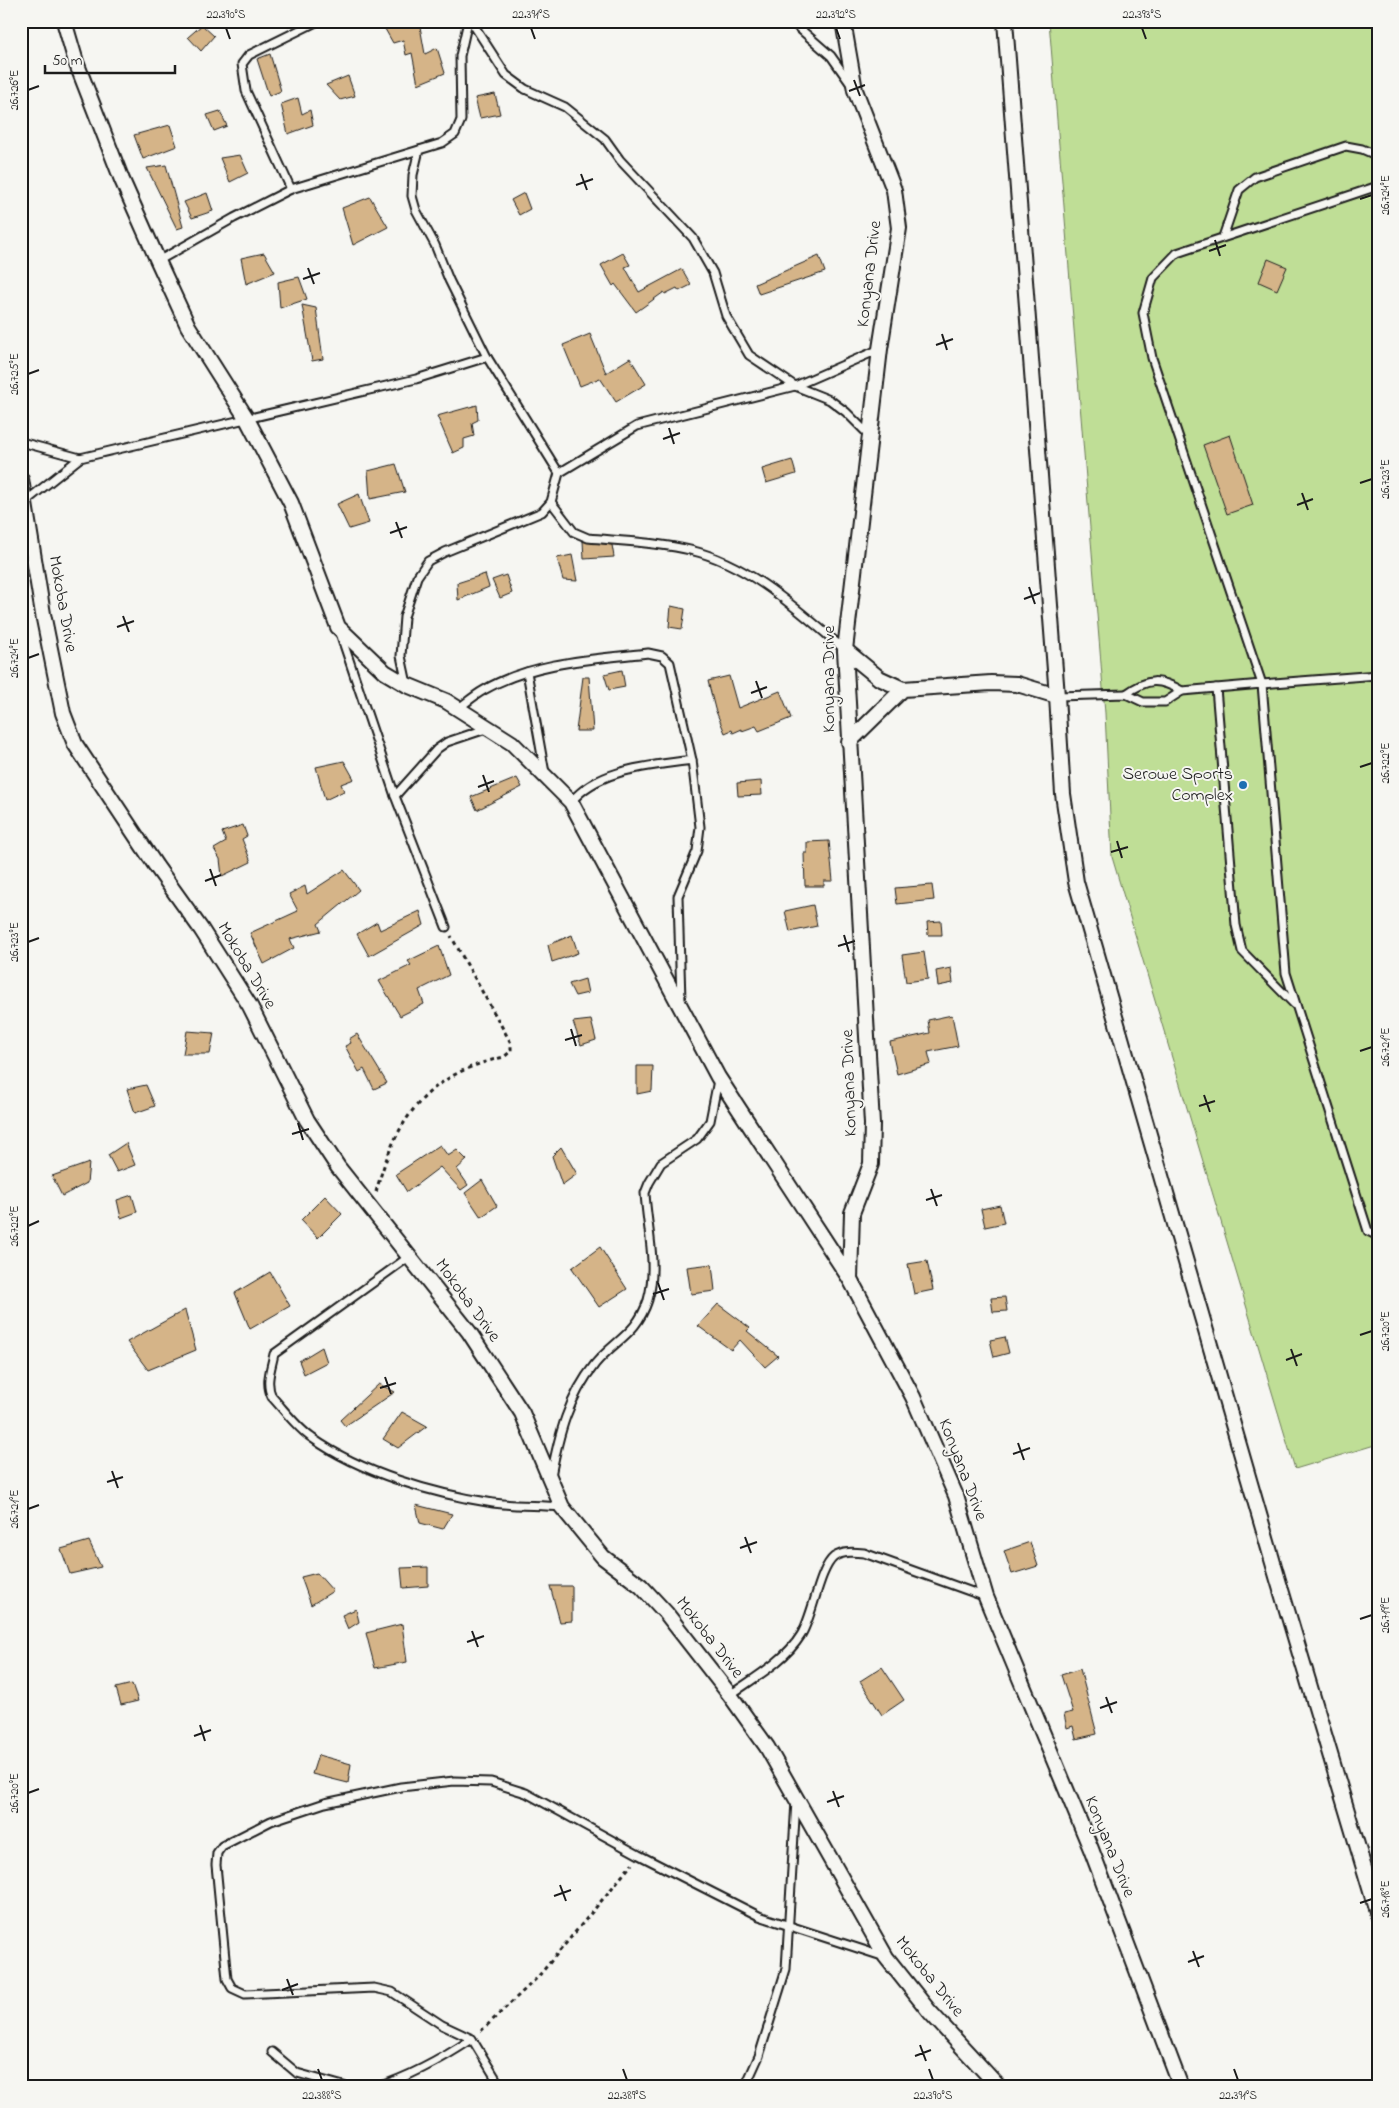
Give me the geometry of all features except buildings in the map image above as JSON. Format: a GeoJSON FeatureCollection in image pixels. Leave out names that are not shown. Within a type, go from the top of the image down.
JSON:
{"type":"FeatureCollection","features":[{"type":"Feature","properties":{"kind":"street"},"geometry":{"type":"LineString","coordinates":[[64,21],[76,62],[122,180],[158,262],[188,326],[247,419],[291,502],[338,628],[374,664],[407,685],[446,700],[512,743],[571,802],[718,1077],[850,1279]]}},
{"type":"Feature","properties":{"kind":"street","name":"Konyana Drive"},"geometry":{"type":"LineString","coordinates":[[843,21],[855,90],[894,190],[899,228],[880,349],[845,650],[872,1124],[871,1164],[852,1213],[850,1279],[913,1397],[956,1496],[986,1597],[1090,1849],[1181,2087]]}},
{"type":"Feature","properties":{"kind":"street"},"geometry":{"type":"LineString","coordinates":[[1005,21],[1058,696],[1063,794],[1076,882],[1378,1915]]}},
{"type":"Feature","properties":{"kind":"street","name":"Mokoba Drive"},"geometry":{"type":"LineString","coordinates":[[21,479],[43,614],[63,713],[76,744],[156,866],[201,929],[250,1006],[307,1120],[338,1167],[469,1332],[522,1413],[562,1507],[603,1557],[641,1586],[666,1613],[730,1695],[767,1747],[886,1957],[929,2011],[998,2087]]}},
{"type":"Feature","properties":{"kind":"street"},"geometry":{"type":"LineString","coordinates":[[845,650],[879,678],[903,689],[991,682],[1017,684],[1058,696]]}},
{"type":"Feature","properties":{"kind":"street"},"geometry":{"type":"LineString","coordinates":[[849,742],[903,689]]}},
{"type":"Feature","properties":{"kind":"lane"},"geometry":{"type":"LineString","coordinates":[[291,189],[246,91],[242,64],[249,55],[318,21]]}},
{"type":"Feature","properties":{"kind":"lane"},"geometry":{"type":"LineString","coordinates":[[158,262],[234,218],[291,189],[442,143],[456,134],[461,120],[460,56],[469,21]]}},
{"type":"Feature","properties":{"kind":"lane"},"geometry":{"type":"LineString","coordinates":[[469,21],[506,75],[525,89],[565,107],[605,139],[620,160],[693,238],[713,274],[726,316],[749,355],[795,386],[830,400],[846,412],[871,437]]}},
{"type":"Feature","properties":{"kind":"lane"},"geometry":{"type":"LineString","coordinates":[[791,21],[831,56],[855,90]]}},
{"type":"Feature","properties":{"kind":"lane"},"geometry":{"type":"LineString","coordinates":[[1223,237],[1239,190],[1255,178],[1346,146],[1362,149],[1378,156]]}},
{"type":"Feature","properties":{"kind":"lane"},"geometry":{"type":"LineString","coordinates":[[419,150],[413,175],[412,196],[416,210],[435,245],[449,280],[487,357],[559,473]]}},
{"type":"Feature","properties":{"kind":"lane"},"geometry":{"type":"LineString","coordinates":[[1378,186],[1177,252],[1153,278],[1143,314],[1152,358],[1262,684],[1286,972],[1368,1231],[1378,1236]]}},
{"type":"Feature","properties":{"kind":"lane"},"geometry":{"type":"LineString","coordinates":[[407,685],[401,656],[404,618],[417,577],[428,561],[444,552],[534,516],[551,502],[559,473],[637,426],[795,386],[880,349]]}},
{"type":"Feature","properties":{"kind":"lane"},"geometry":{"type":"LineString","coordinates":[[26,501],[80,458],[416,379],[487,357]]}},
{"type":"Feature","properties":{"kind":"lane"},"geometry":{"type":"LineString","coordinates":[[21,442],[80,458]]}},
{"type":"Feature","properties":{"kind":"lane"},"geometry":{"type":"LineString","coordinates":[[551,502],[574,532],[588,538],[690,550],[731,564],[789,602],[845,650]]}},
{"type":"Feature","properties":{"kind":"lane"},"geometry":{"type":"LineString","coordinates":[[338,628],[395,796],[446,927]]}},
{"type":"Feature","properties":{"kind":"lane"},"geometry":{"type":"LineString","coordinates":[[459,708],[484,689],[527,672],[559,663],[648,653],[662,656],[670,663],[692,760],[700,827],[697,851],[678,896],[681,1009]]}},
{"type":"Feature","properties":{"kind":"lane"},"geometry":{"type":"LineString","coordinates":[[527,672],[545,775]]}},
{"type":"Feature","properties":{"kind":"lane"},"geometry":{"type":"LineString","coordinates":[[1058,696],[1126,694],[1143,702],[1165,702],[1182,691],[1378,675]]}},
{"type":"Feature","properties":{"kind":"lane"},"geometry":{"type":"LineString","coordinates":[[1126,694],[1142,683],[1164,681],[1182,691]]}},
{"type":"Feature","properties":{"kind":"lane"},"geometry":{"type":"LineString","coordinates":[[1216,688],[1236,925],[1242,951],[1296,1006]]}},
{"type":"Feature","properties":{"kind":"lane"},"geometry":{"type":"LineString","coordinates":[[395,796],[437,749],[447,742],[489,728]]}},
{"type":"Feature","properties":{"kind":"lane"},"geometry":{"type":"LineString","coordinates":[[571,802],[580,790],[598,780],[653,764],[692,760]]}},
{"type":"Feature","properties":{"kind":"lane"},"geometry":{"type":"LineString","coordinates":[[550,1480],[558,1442],[572,1399],[596,1363],[636,1327],[648,1301],[652,1280],[646,1193],[649,1182],[661,1163],[697,1139],[710,1121],[718,1077]]}},
{"type":"Feature","properties":{"kind":"lane"},"geometry":{"type":"LineString","coordinates":[[410,1256],[274,1354],[268,1381],[268,1390],[272,1398],[310,1437],[341,1456],[364,1467],[441,1491],[494,1503],[562,1507]]}},
{"type":"Feature","properties":{"kind":"lane"},"geometry":{"type":"LineString","coordinates":[[730,1695],[779,1660],[801,1636],[811,1615],[825,1568],[834,1557],[848,1552],[864,1553],[986,1597]]}},
{"type":"Feature","properties":{"kind":"lane"},"geometry":{"type":"LineString","coordinates":[[501,2087],[472,2039],[442,2025],[392,1992],[374,1988],[245,1994],[232,1988],[227,1979],[216,1865],[217,1853],[222,1846],[271,1821],[325,1803],[401,1787],[454,1781],[491,1782],[526,1793],[639,1855],[743,1908],[787,1926],[822,1935],[886,1957]]}},
{"type":"Feature","properties":{"kind":"lane"},"geometry":{"type":"LineString","coordinates":[[745,2087],[759,2056],[786,1969],[787,1926],[796,1798]]}},
{"type":"Feature","properties":{"kind":"lane"},"geometry":{"type":"LineString","coordinates":[[377,2087],[406,2078],[445,2057],[472,2039]]}},
{"type":"Feature","properties":{"kind":"lane"},"geometry":{"type":"LineString","coordinates":[[272,2052],[297,2073],[348,2087]]}},
{"type":"Feature","properties":{"kind":"path"},"geometry":{"type":"LineString","coordinates":[[372,1210],[382,1170],[391,1149],[403,1123],[423,1096],[452,1075],[504,1056],[511,1051],[511,1043],[446,927]]}},
{"type":"Feature","properties":{"kind":"path"},"geometry":{"type":"LineString","coordinates":[[472,2039],[537,1978],[639,1855]]}},
{"type":"Feature","properties":{"kind":"green space","name":"Serowe Sports Complex"},"geometry":{"type":"Polygon","coordinates":[[[1049,21],[1378,21],[1378,1444],[1295,1469],[1112,857],[1105,713],[1049,21]]]}},
{"type":"Feature","properties":{"kind":"place","name":"Serowe Sports Complex"},"geometry":{"type":"Point","coordinates":[1243,785]}}]}
